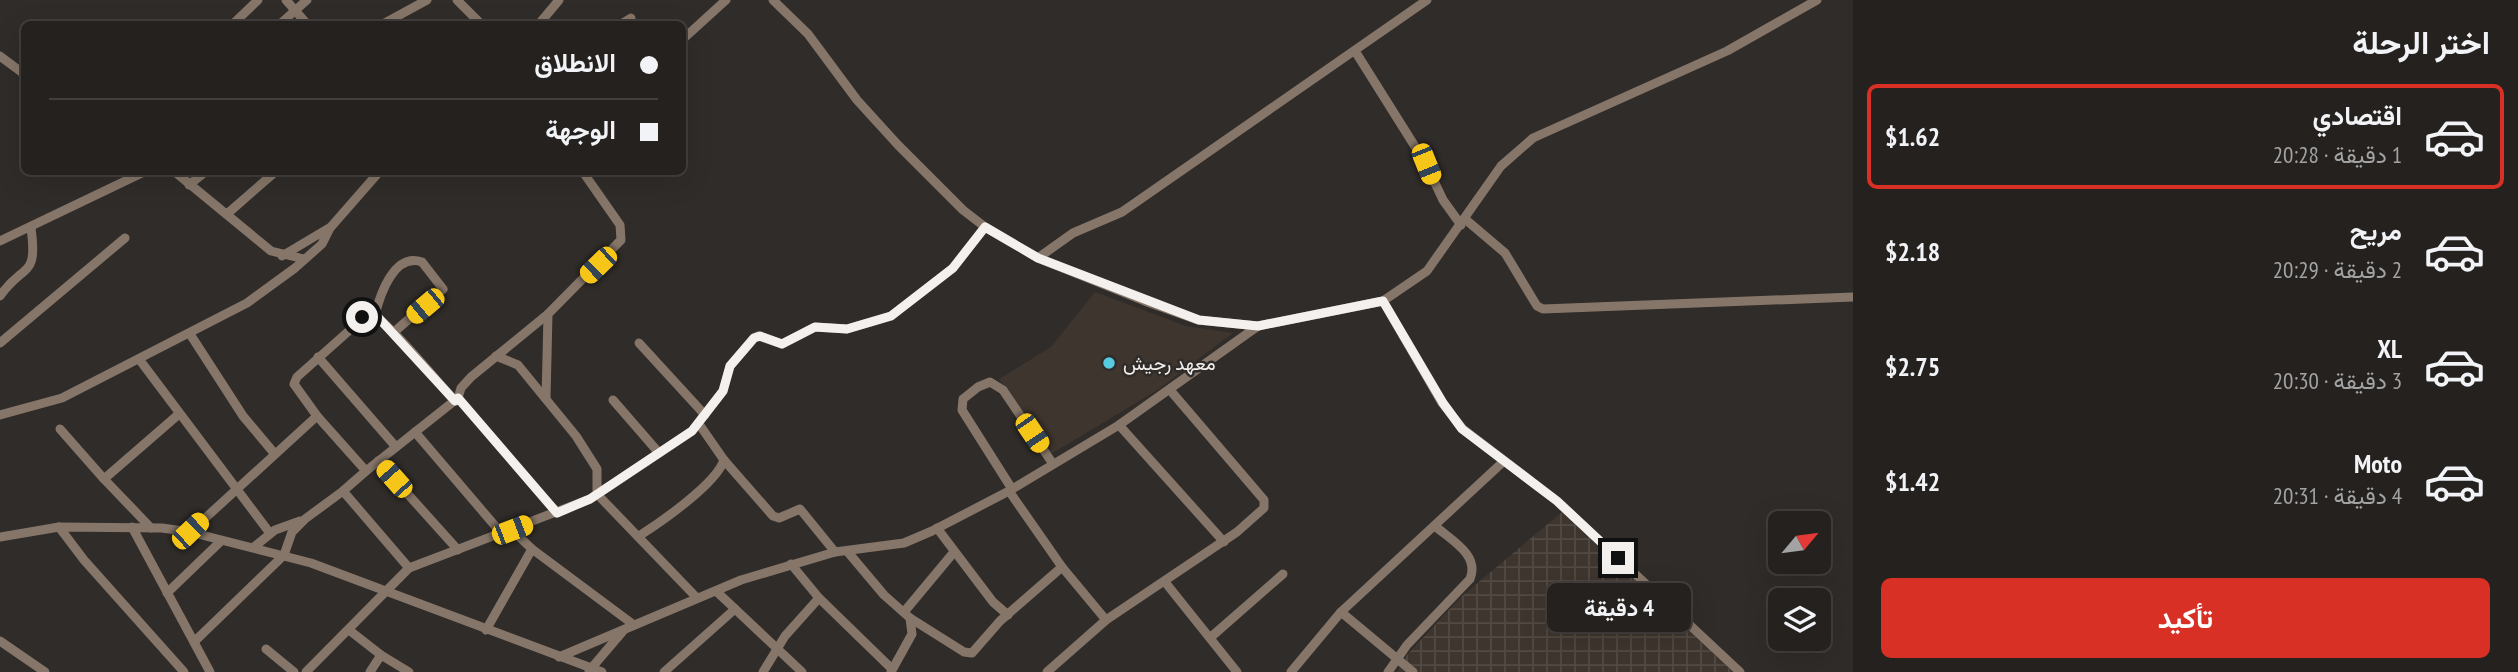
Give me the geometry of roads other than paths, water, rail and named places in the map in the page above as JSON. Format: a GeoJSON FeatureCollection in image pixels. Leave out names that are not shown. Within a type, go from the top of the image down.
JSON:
{"type":"FeatureCollection","features":[{"type":"Feature","properties":{"kind":"street"},"geometry":{"type":"LineString","coordinates":[[236,21],[258,0]]}},
{"type":"Feature","properties":{"kind":"street"},"geometry":{"type":"LineString","coordinates":[[286,0],[305,21]]}},
{"type":"Feature","properties":{"kind":"street"},"geometry":{"type":"LineString","coordinates":[[283,21],[307,0]]}},
{"type":"Feature","properties":{"kind":"street"},"geometry":{"type":"LineString","coordinates":[[392,21],[426,0]]}},
{"type":"Feature","properties":{"kind":"street"},"geometry":{"type":"LineString","coordinates":[[457,0],[478,21]]}},
{"type":"Feature","properties":{"kind":"street"},"geometry":{"type":"LineString","coordinates":[[542,21],[559,0]]}},
{"type":"Feature","properties":{"kind":"street"},"geometry":{"type":"LineString","coordinates":[[686,36],[726,0]]}},
{"type":"Feature","properties":{"kind":"street"},"geometry":{"type":"LineString","coordinates":[[773,0],[808,34],[857,100],[898,145],[963,210],[985,227],[1038,258],[1199,320],[1258,326],[1383,301],[1427,271],[1501,166],[1534,138],[1727,51],[1817,0]]}},
{"type":"Feature","properties":{"kind":"street"},"geometry":{"type":"LineString","coordinates":[[1038,258],[1073,233],[1122,212],[1427,0]]}},
{"type":"Feature","properties":{"kind":"street"},"geometry":{"type":"LineString","coordinates":[[626,21],[631,18]]}},
{"type":"Feature","properties":{"kind":"street"},"geometry":{"type":"LineString","coordinates":[[1355,51],[1426,164],[1443,200],[1463,222],[1505,253],[1537,306],[1542,309],[1853,297]]}},
{"type":"Feature","properties":{"kind":"street"},"geometry":{"type":"LineString","coordinates":[[0,56],[21,72]]}},
{"type":"Feature","properties":{"kind":"street"},"geometry":{"type":"LineString","coordinates":[[0,241],[31,228],[133,175]]}},
{"type":"Feature","properties":{"kind":"street"},"geometry":{"type":"LineString","coordinates":[[178,175],[271,251],[282,256],[304,259]]}},
{"type":"Feature","properties":{"kind":"street"},"geometry":{"type":"LineString","coordinates":[[189,185],[201,175]]}},
{"type":"Feature","properties":{"kind":"street"},"geometry":{"type":"LineString","coordinates":[[227,214],[272,175]]}},
{"type":"Feature","properties":{"kind":"street"},"geometry":{"type":"LineString","coordinates":[[0,415],[62,398],[247,303],[322,244],[330,228],[376,175]]}},
{"type":"Feature","properties":{"kind":"street"},"geometry":{"type":"LineString","coordinates":[[195,641],[284,555],[292,532],[305,519],[457,399],[465,384],[548,314],[616,248],[623,234],[585,175]]}},
{"type":"Feature","properties":{"kind":"street"},"geometry":{"type":"LineString","coordinates":[[306,672],[409,568],[557,513],[597,494],[699,424],[723,391],[730,366],[754,338],[760,336],[782,344],[815,327],[847,329],[891,316],[953,268],[985,227]]}},
{"type":"Feature","properties":{"kind":"street"},"geometry":{"type":"LineString","coordinates":[[0,296],[31,267],[34,258],[31,228]]}},
{"type":"Feature","properties":{"kind":"street"},"geometry":{"type":"LineString","coordinates":[[282,256],[330,228]]}},
{"type":"Feature","properties":{"kind":"street"},"geometry":{"type":"LineString","coordinates":[[0,343],[125,238]]}},
{"type":"Feature","properties":{"kind":"street"},"geometry":{"type":"LineString","coordinates":[[375,314],[387,279],[410,261],[422,262],[443,289],[393,333]]}},
{"type":"Feature","properties":{"kind":"street"},"geometry":{"type":"LineString","coordinates":[[1383,301],[1462,429],[1557,501],[1740,672]]}},
{"type":"Feature","properties":{"kind":"street"},"geometry":{"type":"LineString","coordinates":[[366,471],[317,416],[294,384],[296,377],[369,313],[375,314],[457,399],[557,513]]}},
{"type":"Feature","properties":{"kind":"street"},"geometry":{"type":"LineString","coordinates":[[546,399],[548,314]]}},
{"type":"Feature","properties":{"kind":"street"},"geometry":{"type":"LineString","coordinates":[[559,657],[716,590],[791,564],[835,552],[904,543],[937,528],[1010,490],[1119,425],[1258,326]]}},
{"type":"Feature","properties":{"kind":"street"},"geometry":{"type":"LineString","coordinates":[[190,334],[243,416],[274,453]]}},
{"type":"Feature","properties":{"kind":"street"},"geometry":{"type":"LineString","coordinates":[[639,343],[705,415]]}},
{"type":"Feature","properties":{"kind":"street"},"geometry":{"type":"LineString","coordinates":[[496,356],[517,365],[546,399],[595,464],[597,494],[697,598]]}},
{"type":"Feature","properties":{"kind":"street"},"geometry":{"type":"LineString","coordinates":[[318,357],[396,447]]}},
{"type":"Feature","properties":{"kind":"street"},"geometry":{"type":"LineString","coordinates":[[139,359],[270,532]]}},
{"type":"Feature","properties":{"kind":"street"},"geometry":{"type":"LineString","coordinates":[[1053,464],[1003,390],[990,382],[978,387],[963,399],[962,411],[1010,490],[1062,567],[1106,620]]}},
{"type":"Feature","properties":{"kind":"street"},"geometry":{"type":"LineString","coordinates":[[1047,672],[1106,620],[1224,542],[1266,504],[1170,390]]}},
{"type":"Feature","properties":{"kind":"street"},"geometry":{"type":"LineString","coordinates":[[613,400],[659,453]]}},
{"type":"Feature","properties":{"kind":"street"},"geometry":{"type":"LineString","coordinates":[[104,479],[179,414]]}},
{"type":"Feature","properties":{"kind":"street"},"geometry":{"type":"LineString","coordinates":[[190,531],[236,486],[317,416]]}},
{"type":"Feature","properties":{"kind":"street"},"geometry":{"type":"LineString","coordinates":[[699,424],[724,460],[773,516],[779,518],[800,509],[835,552]]}},
{"type":"Feature","properties":{"kind":"street"},"geometry":{"type":"LineString","coordinates":[[1119,425],[1224,542]]}},
{"type":"Feature","properties":{"kind":"street"},"geometry":{"type":"LineString","coordinates":[[60,429],[151,528]]}},
{"type":"Feature","properties":{"kind":"street"},"geometry":{"type":"LineString","coordinates":[[415,432],[507,532],[629,627]]}},
{"type":"Feature","properties":{"kind":"street"},"geometry":{"type":"LineString","coordinates":[[639,536],[668,517],[715,477],[724,460]]}},
{"type":"Feature","properties":{"kind":"street"},"geometry":{"type":"LineString","coordinates":[[378,461],[458,550]]}},
{"type":"Feature","properties":{"kind":"street"},"geometry":{"type":"LineString","coordinates":[[1291,672],[1341,612],[1504,461]]}},
{"type":"Feature","properties":{"kind":"street"},"geometry":{"type":"LineString","coordinates":[[343,491],[409,568]]}},
{"type":"Feature","properties":{"kind":"street"},"geometry":{"type":"LineString","coordinates":[[254,547],[270,532],[305,519]]}},
{"type":"Feature","properties":{"kind":"street"},"geometry":{"type":"LineString","coordinates":[[1388,672],[1469,579],[1473,570],[1471,558],[1436,526]]}},
{"type":"Feature","properties":{"kind":"street"},"geometry":{"type":"LineString","coordinates":[[60,527],[84,560],[184,672]]}},
{"type":"Feature","properties":{"kind":"street"},"geometry":{"type":"LineString","coordinates":[[0,537],[60,527],[132,527],[190,531],[284,555],[589,670],[602,672]]}},
{"type":"Feature","properties":{"kind":"street"},"geometry":{"type":"LineString","coordinates":[[132,527],[211,672]]}},
{"type":"Feature","properties":{"kind":"street"},"geometry":{"type":"LineString","coordinates":[[937,528],[993,603],[1008,615]]}},
{"type":"Feature","properties":{"kind":"street"},"geometry":{"type":"LineString","coordinates":[[167,593],[222,541]]}},
{"type":"Feature","properties":{"kind":"street"},"geometry":{"type":"LineString","coordinates":[[486,630],[532,549]]}},
{"type":"Feature","properties":{"kind":"street"},"geometry":{"type":"LineString","coordinates":[[847,551],[884,594],[907,615],[964,652],[971,653],[1008,615],[1062,567]]}},
{"type":"Feature","properties":{"kind":"street"},"geometry":{"type":"LineString","coordinates":[[907,615],[954,552]]}},
{"type":"Feature","properties":{"kind":"street"},"geometry":{"type":"LineString","coordinates":[[791,564],[819,598],[891,670],[912,634],[907,615]]}},
{"type":"Feature","properties":{"kind":"street"},"geometry":{"type":"LineString","coordinates":[[1210,638],[1283,573]]}},
{"type":"Feature","properties":{"kind":"street"},"geometry":{"type":"LineString","coordinates":[[1165,582],[1237,672]]}},
{"type":"Feature","properties":{"kind":"street"},"geometry":{"type":"LineString","coordinates":[[716,590],[802,672]]}},
{"type":"Feature","properties":{"kind":"street"},"geometry":{"type":"LineString","coordinates":[[763,672],[819,598]]}},
{"type":"Feature","properties":{"kind":"street"},"geometry":{"type":"LineString","coordinates":[[664,672],[735,609]]}},
{"type":"Feature","properties":{"kind":"street"},"geometry":{"type":"LineString","coordinates":[[1341,612],[1413,672]]}},
{"type":"Feature","properties":{"kind":"street"},"geometry":{"type":"LineString","coordinates":[[589,670],[629,627]]}},
{"type":"Feature","properties":{"kind":"street"},"geometry":{"type":"LineString","coordinates":[[349,630],[404,671]]}},
{"type":"Feature","properties":{"kind":"street"},"geometry":{"type":"LineString","coordinates":[[2,645],[45,672]]}},
{"type":"Feature","properties":{"kind":"street"},"geometry":{"type":"LineString","coordinates":[[266,649],[294,672]]}},
{"type":"Feature","properties":{"kind":"street"},"geometry":{"type":"LineString","coordinates":[[370,672],[381,655]]}},
{"type":"Feature","properties":{"kind":"place","name":"معهد رجيش"},"geometry":{"type":"Point","coordinates":[1109,363]}}]}
